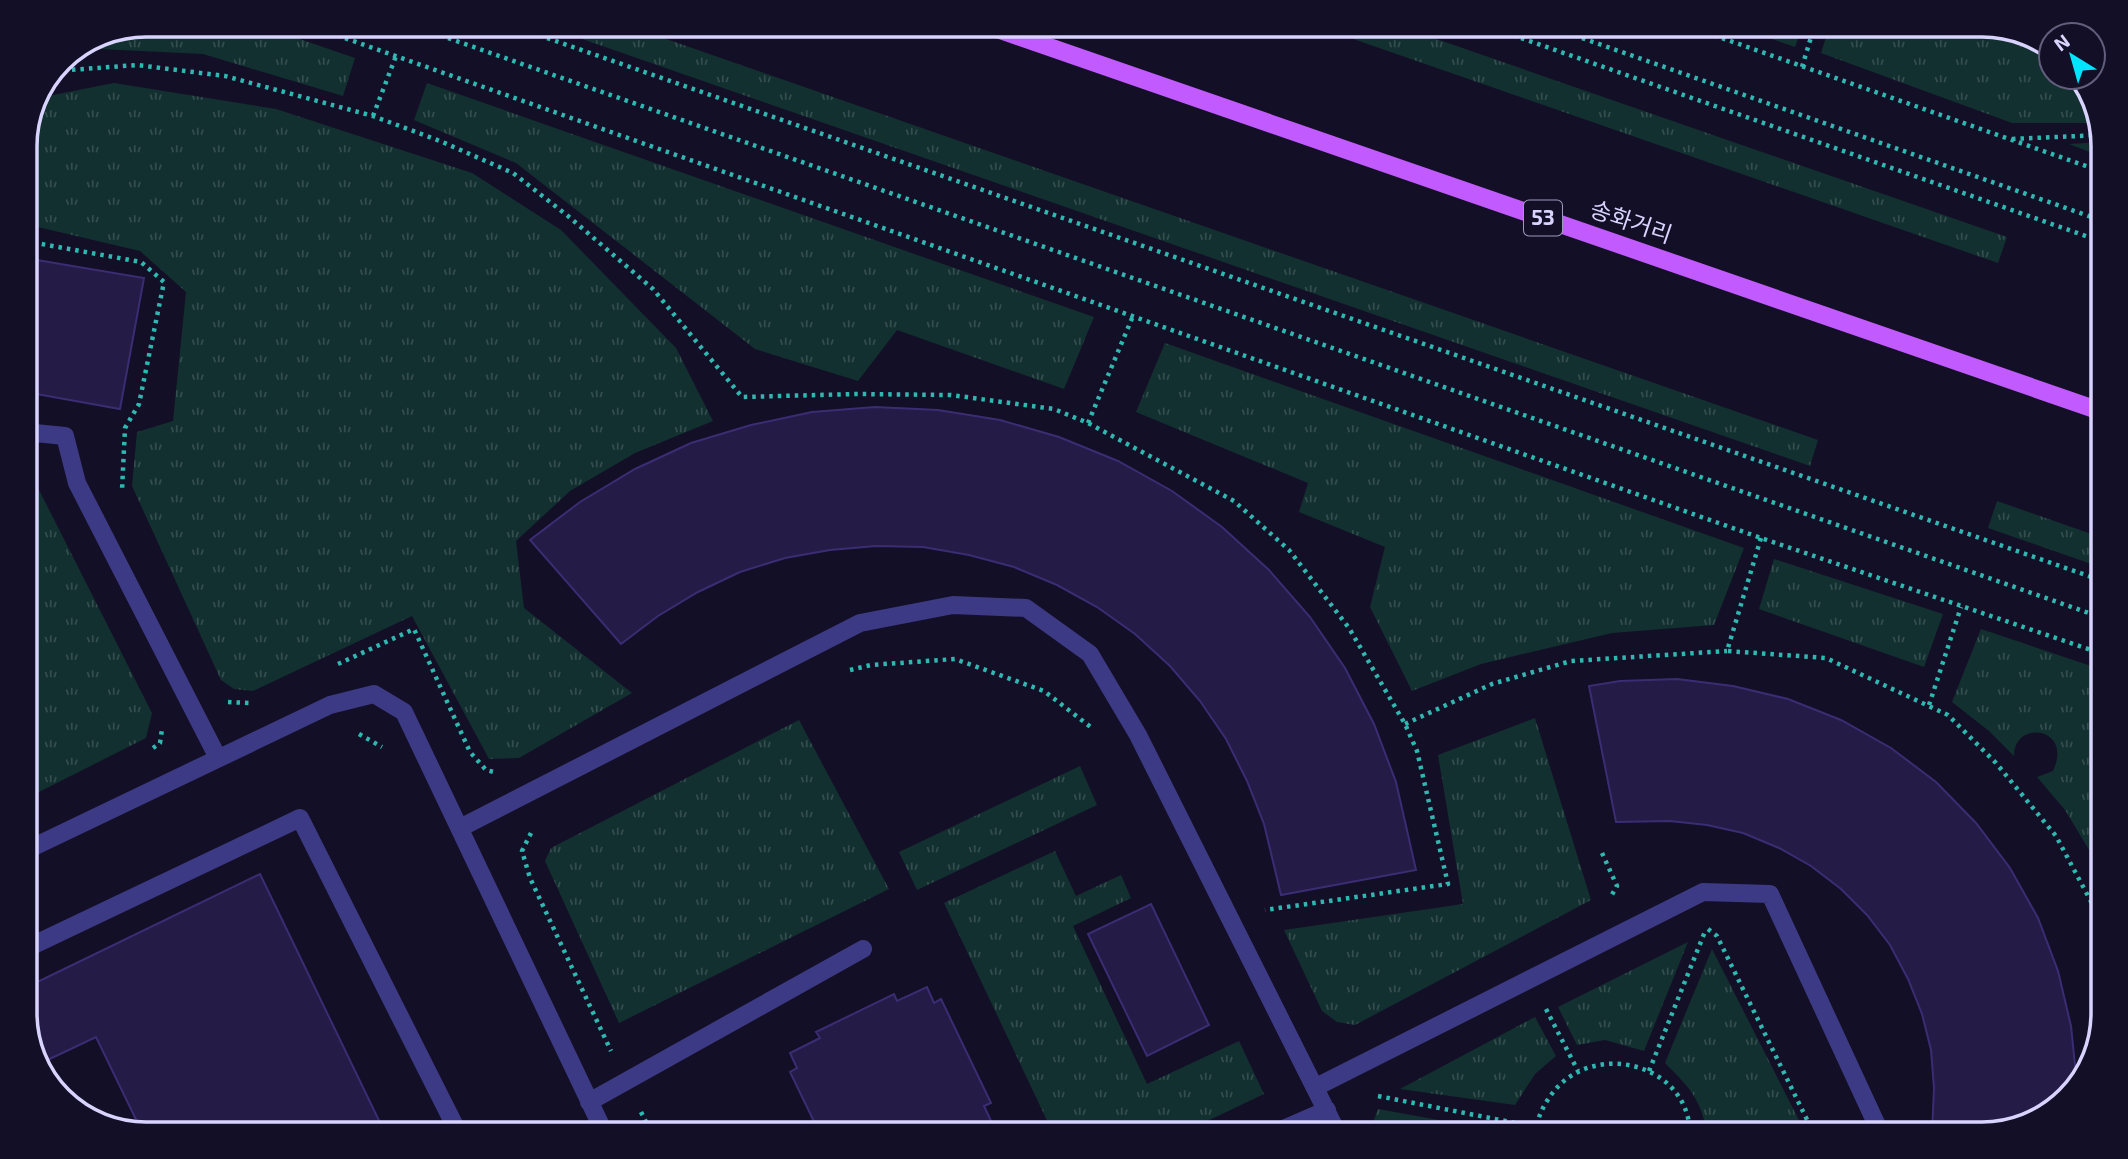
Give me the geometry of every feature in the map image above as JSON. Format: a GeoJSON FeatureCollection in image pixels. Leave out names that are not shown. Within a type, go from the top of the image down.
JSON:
{"type":"FeatureCollection","features":[{"type":"Feature","properties":{"kind":"main road","name":"송화거리"},"geometry":{"type":"LineString","coordinates":[[1021,37],[2091,408]]}},
{"type":"Feature","properties":{"kind":"street"},"geometry":{"type":"LineString","coordinates":[[37,433],[65,436],[77,483],[218,758]]}},
{"type":"Feature","properties":{"kind":"street"},"geometry":{"type":"LineString","coordinates":[[460,828],[859,623],[953,605],[1026,608],[1090,654],[1104,677],[1138,735],[1332,1122]]}},
{"type":"Feature","properties":{"kind":"street"},"geometry":{"type":"LineString","coordinates":[[37,845],[330,705],[374,694],[404,712],[599,1122]]}},
{"type":"Feature","properties":{"kind":"street"},"geometry":{"type":"LineString","coordinates":[[37,943],[300,818],[452,1122]]}},
{"type":"Feature","properties":{"kind":"street"},"geometry":{"type":"LineString","coordinates":[[1316,1087],[1703,892],[1770,894],[1875,1122]]}},
{"type":"Feature","properties":{"kind":"street"},"geometry":{"type":"LineString","coordinates":[[589,1102],[863,949]]}},
{"type":"Feature","properties":{"kind":"street"},"geometry":{"type":"LineString","coordinates":[[1301,1122],[1327,1110]]}},
{"type":"Feature","properties":{"kind":"path"},"geometry":{"type":"LineString","coordinates":[[342,37],[1761,538],[2091,650]]}},
{"type":"Feature","properties":{"kind":"path"},"geometry":{"type":"LineString","coordinates":[[445,37],[2091,614]]}},
{"type":"Feature","properties":{"kind":"path"},"geometry":{"type":"LineString","coordinates":[[544,37],[2091,577]]}},
{"type":"Feature","properties":{"kind":"path"},"geometry":{"type":"LineString","coordinates":[[1518,37],[2091,238]]}},
{"type":"Feature","properties":{"kind":"path"},"geometry":{"type":"LineString","coordinates":[[1579,37],[2091,217]]}},
{"type":"Feature","properties":{"kind":"path"},"geometry":{"type":"LineString","coordinates":[[1718,37],[2091,168]]}},
{"type":"Feature","properties":{"kind":"path"},"geometry":{"type":"LineString","coordinates":[[1802,67],[1811,37]]}},
{"type":"Feature","properties":{"kind":"path"},"geometry":{"type":"LineString","coordinates":[[373,116],[396,56]]}},
{"type":"Feature","properties":{"kind":"path"},"geometry":{"type":"LineString","coordinates":[[68,70],[137,65],[225,76],[373,116],[440,141],[513,173],[653,289],[742,397],[951,395],[1054,409],[1088,423],[1234,501],[1289,550],[1349,628],[1405,724],[1417,751],[1448,884],[1261,910],[1266,922]]}},
{"type":"Feature","properties":{"kind":"path"},"geometry":{"type":"LineString","coordinates":[[2008,139],[2091,135]]}},
{"type":"Feature","properties":{"kind":"path"},"geometry":{"type":"LineString","coordinates":[[37,243],[141,262],[164,282],[139,404],[125,428],[122,495]]}},
{"type":"Feature","properties":{"kind":"path"},"geometry":{"type":"LineString","coordinates":[[1088,423],[1133,316]]}},
{"type":"Feature","properties":{"kind":"path"},"geometry":{"type":"LineString","coordinates":[[1727,651],[1761,538]]}},
{"type":"Feature","properties":{"kind":"path"},"geometry":{"type":"LineString","coordinates":[[1929,705],[1961,607]]}},
{"type":"Feature","properties":{"kind":"path"},"geometry":{"type":"LineString","coordinates":[[328,669],[414,629],[470,752],[486,770],[496,772]]}},
{"type":"Feature","properties":{"kind":"path"},"geometry":{"type":"LineString","coordinates":[[1405,724],[1492,684],[1571,661],[1727,651],[1826,658],[1948,715],[1996,763],[2056,836],[2091,900]]}},
{"type":"Feature","properties":{"kind":"path"},"geometry":{"type":"LineString","coordinates":[[838,673],[872,664],[955,659],[1044,691],[1093,729]]}},
{"type":"Feature","properties":{"kind":"path"},"geometry":{"type":"LineString","coordinates":[[221,696],[229,704],[254,703]]}},
{"type":"Feature","properties":{"kind":"path"},"geometry":{"type":"LineString","coordinates":[[144,755],[160,743],[163,723]]}},
{"type":"Feature","properties":{"kind":"path"},"geometry":{"type":"LineString","coordinates":[[532,831],[522,851],[530,878],[646,1122]]}},
{"type":"Feature","properties":{"kind":"path"},"geometry":{"type":"LineString","coordinates":[[1599,904],[1611,898],[1616,886],[1602,853]]}},
{"type":"Feature","properties":{"kind":"path"},"geometry":{"type":"LineString","coordinates":[[1695,928],[1707,928],[1717,936],[1808,1122]]}},
{"type":"Feature","properties":{"kind":"path"},"geometry":{"type":"LineString","coordinates":[[1649,1071],[1707,928]]}},
{"type":"Feature","properties":{"kind":"path"},"geometry":{"type":"LineString","coordinates":[[1543,1004],[1578,1071]]}},
{"type":"Feature","properties":{"kind":"path"},"geometry":{"type":"LineString","coordinates":[[1538,1122],[1544,1105],[1558,1085],[1578,1071],[1601,1063],[1626,1063],[1649,1071],[1669,1086],[1682,1105],[1687,1122]]}},
{"type":"Feature","properties":{"kind":"path"},"geometry":{"type":"LineString","coordinates":[[1385,1089],[1373,1096],[1510,1122]]}},
{"type":"Feature","properties":{"kind":"green space"},"geometry":{"type":"Polygon","coordinates":[[[145,37],[294,37],[355,58],[343,96],[203,54],[96,49],[124,39],[145,37]]]}},
{"type":"Feature","properties":{"kind":"green space"},"geometry":{"type":"Polygon","coordinates":[[[577,37],[660,37],[1818,440],[1810,466],[577,37]]]}},
{"type":"Feature","properties":{"kind":"green space"},"geometry":{"type":"Polygon","coordinates":[[[1348,37],[1431,37],[2007,237],[1998,263],[1348,37]]]}},
{"type":"Feature","properties":{"kind":"green space"},"geometry":{"type":"Polygon","coordinates":[[[1766,37],[1799,37],[1795,47],[1766,37]]]}},
{"type":"Feature","properties":{"kind":"green space"},"geometry":{"type":"Polygon","coordinates":[[[1826,37],[1983,37],[2018,43],[2037,52],[2037,91],[2076,91],[2089,123],[2012,123],[1821,53],[1826,37]]]}},
{"type":"Feature","properties":{"kind":"green space"},"geometry":{"type":"Polygon","coordinates":[[[114,83],[276,109],[472,173],[561,230],[676,348],[713,421],[635,453],[570,491],[516,541],[524,608],[632,693],[519,758],[489,759],[412,616],[253,691],[234,689],[221,680],[132,486],[137,432],[173,421],[186,292],[140,251],[37,227],[37,138],[40,117],[49,96],[114,83]]]}},
{"type":"Feature","properties":{"kind":"green space"},"geometry":{"type":"Polygon","coordinates":[[[427,83],[1094,317],[1064,389],[897,330],[858,381],[755,349],[516,163],[414,120],[427,83]]]}},
{"type":"Feature","properties":{"kind":"green space"},"geometry":{"type":"Polygon","coordinates":[[[2091,143],[2091,152],[2069,144],[2091,143]]]}},
{"type":"Feature","properties":{"kind":"green space"},"geometry":{"type":"Polygon","coordinates":[[[1165,343],[1744,548],[1714,625],[1612,633],[1481,664],[1412,691],[1370,607],[1385,547],[1299,512],[1308,483],[1136,412],[1165,343]]]}},
{"type":"Feature","properties":{"kind":"green space"},"geometry":{"type":"Polygon","coordinates":[[[37,486],[152,713],[146,738],[37,793],[37,486]]]}},
{"type":"Feature","properties":{"kind":"green space"},"geometry":{"type":"Polygon","coordinates":[[[1997,501],[2091,534],[2091,564],[1988,528],[1997,501]]]}},
{"type":"Feature","properties":{"kind":"green space"},"geometry":{"type":"Polygon","coordinates":[[[1774,559],[1943,614],[1924,667],[1759,609],[1774,559]]]}},
{"type":"Feature","properties":{"kind":"green space"},"geometry":{"type":"Polygon","coordinates":[[[1981,629],[2091,666],[2091,853],[2065,810],[2037,777],[2053,771],[2057,756],[2056,745],[2050,737],[2032,733],[2023,737],[2017,744],[2014,756],[1989,731],[1952,702],[1981,629]]]}},
{"type":"Feature","properties":{"kind":"green space"},"geometry":{"type":"Polygon","coordinates":[[[1535,718],[1591,900],[1355,1025],[1337,1022],[1322,1011],[1284,930],[1463,904],[1438,755],[1535,718]]]}},
{"type":"Feature","properties":{"kind":"green space"},"geometry":{"type":"Polygon","coordinates":[[[799,720],[889,889],[619,1023],[545,861],[551,848],[799,720]]]}},
{"type":"Feature","properties":{"kind":"green space"},"geometry":{"type":"Polygon","coordinates":[[[1080,766],[1097,805],[917,890],[899,852],[1080,766]]]}},
{"type":"Feature","properties":{"kind":"green space"},"geometry":{"type":"Polygon","coordinates":[[[1055,851],[1076,896],[1121,875],[1131,898],[1073,926],[1147,1084],[1239,1041],[1264,1094],[1205,1122],[1048,1122],[944,903],[1055,851]]]}},
{"type":"Feature","properties":{"kind":"green space"},"geometry":{"type":"Polygon","coordinates":[[[1688,942],[1644,1051],[1605,1040],[1577,1045],[1558,1007],[1688,942]]]}},
{"type":"Feature","properties":{"kind":"green space"},"geometry":{"type":"Polygon","coordinates":[[[1712,949],[1800,1122],[1705,1122],[1693,1095],[1665,1063],[1712,949]]]}},
{"type":"Feature","properties":{"kind":"green space"},"geometry":{"type":"Polygon","coordinates":[[[1535,1017],[1556,1056],[1535,1074],[1515,1105],[1400,1089],[1535,1017]]]}},
{"type":"Feature","properties":{"kind":"green space"},"geometry":{"type":"Polygon","coordinates":[[[1378,1109],[1450,1122],[1373,1122],[1378,1109]]]}},
{"type":"Feature","properties":{"kind":"building"},"geometry":{"type":"Polygon","coordinates":[[[37,260],[144,278],[120,409],[37,394],[37,260]]]}},
{"type":"Feature","properties":{"kind":"building"},"geometry":{"type":"Polygon","coordinates":[[[875,407],[938,410],[1000,420],[1059,437],[1118,461],[1172,491],[1222,527],[1269,570],[1310,617],[1345,668],[1374,724],[1396,782],[1416,870],[1281,895],[1264,824],[1247,781],[1226,739],[1200,701],[1170,666],[1135,634],[1097,607],[1057,585],[1014,567],[923,547],[876,546],[785,558],[740,572],[698,592],[658,616],[621,644],[530,540],[580,502],[635,469],[691,443],[751,425],[812,412],[875,407]]]}},
{"type":"Feature","properties":{"kind":"building"},"geometry":{"type":"Polygon","coordinates":[[[1677,679],[1733,686],[1788,699],[1841,720],[1891,748],[1936,782],[1976,823],[2010,868],[2038,918],[2058,971],[2071,1026],[2075,1070],[2064,1085],[2037,1108],[2011,1119],[1933,1122],[1934,1088],[1931,1050],[1922,1014],[1890,945],[1867,915],[1841,889],[1811,866],[1779,848],[1743,833],[1670,821],[1616,822],[1589,686],[1620,681],[1677,679]]]}},
{"type":"Feature","properties":{"kind":"building"},"geometry":{"type":"Polygon","coordinates":[[[260,874],[380,1122],[137,1121],[96,1037],[47,1060],[37,1021],[37,982],[260,874]]]}},
{"type":"Feature","properties":{"kind":"building"},"geometry":{"type":"Polygon","coordinates":[[[1151,904],[1209,1025],[1147,1056],[1088,934],[1151,904]]]}},
{"type":"Feature","properties":{"kind":"building"},"geometry":{"type":"Polygon","coordinates":[[[927,987],[934,1003],[941,999],[991,1103],[984,1106],[992,1122],[814,1122],[790,1072],[797,1068],[790,1053],[820,1038],[816,1032],[894,994],[897,1001],[927,987]]]}}]}
